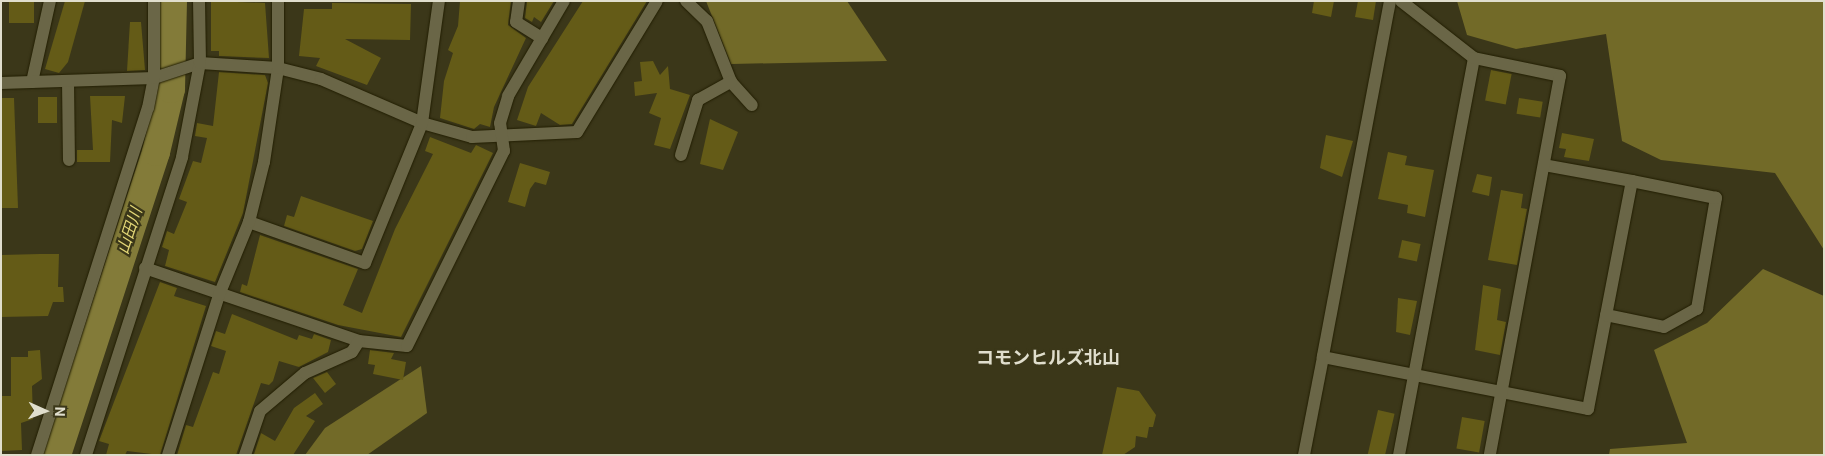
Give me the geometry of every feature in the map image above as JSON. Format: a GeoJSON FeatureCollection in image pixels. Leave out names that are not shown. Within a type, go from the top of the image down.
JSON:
{"type":"FeatureCollection","features":[{"type":"Feature","properties":{"kind":"street"},"geometry":{"type":"LineString","coordinates":[[32,82],[50,1]]}},
{"type":"Feature","properties":{"kind":"street"},"geometry":{"type":"LineString","coordinates":[[36,455],[159,76],[154,1]]}},
{"type":"Feature","properties":{"kind":"street"},"geometry":{"type":"LineString","coordinates":[[86,455],[182,157],[195,65],[199,1]]}},
{"type":"Feature","properties":{"kind":"street"},"geometry":{"type":"LineString","coordinates":[[168,455],[219,295],[249,222],[264,162],[278,68],[278,1]]}},
{"type":"Feature","properties":{"kind":"street"},"geometry":{"type":"LineString","coordinates":[[249,222],[365,263],[422,123],[439,1]]}},
{"type":"Feature","properties":{"kind":"street"},"geometry":{"type":"LineString","coordinates":[[519,1],[516,22],[542,38]]}},
{"type":"Feature","properties":{"kind":"street"},"geometry":{"type":"LineString","coordinates":[[145,268],[219,295],[359,340],[407,346],[504,151],[501,139],[508,96],[564,1]]}},
{"type":"Feature","properties":{"kind":"street"},"geometry":{"type":"LineString","coordinates":[[1,83],[159,76],[195,65],[278,68],[321,79],[422,123],[472,137],[501,139],[577,132],[657,1]]}},
{"type":"Feature","properties":{"kind":"street"},"geometry":{"type":"LineString","coordinates":[[686,1],[706,21],[731,82],[752,105]]}},
{"type":"Feature","properties":{"kind":"street"},"geometry":{"type":"LineString","coordinates":[[1304,455],[1390,1]]}},
{"type":"Feature","properties":{"kind":"street"},"geometry":{"type":"LineString","coordinates":[[1401,1],[1474,58],[1560,76],[1490,455]]}},
{"type":"Feature","properties":{"kind":"street"},"geometry":{"type":"LineString","coordinates":[[1399,455],[1474,58]]}},
{"type":"Feature","properties":{"kind":"street"},"geometry":{"type":"LineString","coordinates":[[68,81],[68,160]]}},
{"type":"Feature","properties":{"kind":"street"},"geometry":{"type":"LineString","coordinates":[[681,155],[698,100],[731,82]]}},
{"type":"Feature","properties":{"kind":"street"},"geometry":{"type":"LineString","coordinates":[[1544,166],[1716,198],[1696,309],[1664,326],[1606,315]]}},
{"type":"Feature","properties":{"kind":"street"},"geometry":{"type":"LineString","coordinates":[[1323,358],[1501,394],[1588,409],[1632,181]]}},
{"type":"Feature","properties":{"kind":"street"},"geometry":{"type":"LineString","coordinates":[[246,455],[260,411],[305,373],[352,352],[359,340]]}},
{"type":"Feature","properties":{"kind":"shaded area"},"geometry":{"type":"Polygon","coordinates":[[[706,1],[847,1],[887,61],[731,64],[706,1]]]}},
{"type":"Feature","properties":{"kind":"shaded area"},"geometry":{"type":"Polygon","coordinates":[[[1457,1],[1824,1],[1824,250],[1775,173],[1661,160],[1622,141],[1606,34],[1516,49],[1467,35],[1457,1]]]}},
{"type":"Feature","properties":{"kind":"shaded area"},"geometry":{"type":"Polygon","coordinates":[[[1763,269],[1824,296],[1824,455],[1609,455],[1610,449],[1687,443],[1654,350],[1707,323],[1763,269]]]}},
{"type":"Feature","properties":{"kind":"shaded area"},"geometry":{"type":"Polygon","coordinates":[[[421,366],[427,413],[367,455],[305,455],[325,428],[421,366]]]}},
{"type":"Feature","properties":{"kind":"building"},"geometry":{"type":"Polygon","coordinates":[[[9,1],[34,1],[34,23],[9,23],[9,1]]]}},
{"type":"Feature","properties":{"kind":"building"},"geometry":{"type":"Polygon","coordinates":[[[65,1],[85,1],[68,62],[59,73],[45,69],[65,1]]]}},
{"type":"Feature","properties":{"kind":"building"},"geometry":{"type":"Polygon","coordinates":[[[211,1],[265,3],[269,58],[219,56],[219,51],[211,51],[211,1]]]}},
{"type":"Feature","properties":{"kind":"building"},"geometry":{"type":"Polygon","coordinates":[[[460,1],[511,1],[508,25],[526,38],[494,107],[490,127],[480,124],[474,129],[440,118],[444,81],[453,53],[448,50],[458,26],[460,1]]]}},
{"type":"Feature","properties":{"kind":"building"},"geometry":{"type":"Polygon","coordinates":[[[527,1],[554,1],[541,22],[534,17],[532,22],[525,18],[527,1]]]}},
{"type":"Feature","properties":{"kind":"building"},"geometry":{"type":"Polygon","coordinates":[[[583,1],[647,1],[572,124],[560,125],[541,113],[536,126],[517,120],[528,87],[583,1]]]}},
{"type":"Feature","properties":{"kind":"building"},"geometry":{"type":"Polygon","coordinates":[[[1314,1],[1334,1],[1331,17],[1312,13],[1314,1]]]}},
{"type":"Feature","properties":{"kind":"building"},"geometry":{"type":"Polygon","coordinates":[[[1358,1],[1376,1],[1373,20],[1355,17],[1358,1]]]}},
{"type":"Feature","properties":{"kind":"building"},"geometry":{"type":"Polygon","coordinates":[[[332,3],[411,4],[410,40],[345,39],[381,58],[367,85],[316,66],[320,58],[299,56],[304,9],[332,9],[332,3]]]}},
{"type":"Feature","properties":{"kind":"building"},"geometry":{"type":"Polygon","coordinates":[[[130,22],[141,22],[145,70],[127,71],[130,22]]]}},
{"type":"Feature","properties":{"kind":"building"},"geometry":{"type":"Polygon","coordinates":[[[653,61],[660,75],[668,66],[670,89],[690,95],[670,149],[654,145],[661,118],[649,113],[657,93],[635,96],[634,82],[642,81],[640,62],[653,61]]]}},
{"type":"Feature","properties":{"kind":"building"},"geometry":{"type":"Polygon","coordinates":[[[1491,70],[1512,74],[1506,104],[1485,100],[1491,70]]]}},
{"type":"Feature","properties":{"kind":"building"},"geometry":{"type":"Polygon","coordinates":[[[219,72],[265,75],[268,83],[243,213],[215,282],[165,266],[169,250],[162,247],[167,231],[174,234],[187,202],[179,199],[193,161],[201,163],[207,138],[195,136],[197,123],[213,126],[219,72]]]}},
{"type":"Feature","properties":{"kind":"building"},"geometry":{"type":"Polygon","coordinates":[[[90,96],[125,96],[122,123],[112,120],[110,162],[77,162],[77,150],[93,150],[90,96]]]}},
{"type":"Feature","properties":{"kind":"building"},"geometry":{"type":"Polygon","coordinates":[[[38,97],[57,97],[57,123],[38,123],[38,97]]]}},
{"type":"Feature","properties":{"kind":"building"},"geometry":{"type":"Polygon","coordinates":[[[1,98],[14,98],[18,208],[1,208],[1,98]]]}},
{"type":"Feature","properties":{"kind":"building"},"geometry":{"type":"Polygon","coordinates":[[[1519,98],[1543,102],[1540,118],[1516,114],[1519,98]]]}},
{"type":"Feature","properties":{"kind":"building"},"geometry":{"type":"Polygon","coordinates":[[[710,119],[738,132],[723,170],[700,164],[710,119]]]}},
{"type":"Feature","properties":{"kind":"building"},"geometry":{"type":"Polygon","coordinates":[[[1562,133],[1594,139],[1589,161],[1564,157],[1566,149],[1559,148],[1562,133]]]}},
{"type":"Feature","properties":{"kind":"building"},"geometry":{"type":"Polygon","coordinates":[[[1326,135],[1353,141],[1342,177],[1320,168],[1326,135]]]}},
{"type":"Feature","properties":{"kind":"building"},"geometry":{"type":"Polygon","coordinates":[[[430,137],[471,153],[476,145],[493,153],[401,337],[338,325],[240,292],[242,284],[247,286],[260,235],[358,269],[343,305],[362,313],[395,229],[433,154],[425,151],[430,137]]]}},
{"type":"Feature","properties":{"kind":"building"},"geometry":{"type":"Polygon","coordinates":[[[1388,152],[1407,156],[1405,165],[1434,170],[1425,217],[1407,213],[1408,205],[1378,199],[1388,152]]]}},
{"type":"Feature","properties":{"kind":"building"},"geometry":{"type":"Polygon","coordinates":[[[520,163],[550,172],[546,185],[535,182],[530,189],[525,207],[508,202],[520,163]]]}},
{"type":"Feature","properties":{"kind":"building"},"geometry":{"type":"Polygon","coordinates":[[[1477,174],[1492,177],[1489,196],[1472,192],[1477,174]]]}},
{"type":"Feature","properties":{"kind":"building"},"geometry":{"type":"Polygon","coordinates":[[[1501,190],[1523,194],[1521,208],[1527,209],[1517,265],[1488,260],[1501,190]]]}},
{"type":"Feature","properties":{"kind":"building"},"geometry":{"type":"Polygon","coordinates":[[[301,196],[373,221],[362,249],[355,251],[284,226],[287,215],[294,217],[301,196]]]}},
{"type":"Feature","properties":{"kind":"building"},"geometry":{"type":"Polygon","coordinates":[[[1402,240],[1421,244],[1417,262],[1398,258],[1402,240]]]}},
{"type":"Feature","properties":{"kind":"building"},"geometry":{"type":"Polygon","coordinates":[[[59,254],[58,287],[63,287],[64,302],[53,302],[48,316],[1,317],[1,255],[59,254]]]}},
{"type":"Feature","properties":{"kind":"building"},"geometry":{"type":"Polygon","coordinates":[[[160,282],[177,288],[174,296],[206,306],[160,455],[127,451],[125,455],[106,455],[109,444],[99,441],[160,282]]]}},
{"type":"Feature","properties":{"kind":"building"},"geometry":{"type":"Polygon","coordinates":[[[1483,285],[1501,289],[1497,320],[1506,322],[1500,355],[1475,350],[1483,285]]]}},
{"type":"Feature","properties":{"kind":"building"},"geometry":{"type":"Polygon","coordinates":[[[1398,298],[1417,301],[1410,335],[1396,332],[1398,298]]]}},
{"type":"Feature","properties":{"kind":"building"},"geometry":{"type":"Polygon","coordinates":[[[232,314],[297,340],[299,335],[312,339],[314,334],[331,340],[328,352],[299,367],[279,361],[273,381],[269,385],[261,383],[236,455],[177,455],[186,425],[193,427],[213,372],[219,374],[226,351],[211,346],[216,331],[225,334],[232,314]]]}},
{"type":"Feature","properties":{"kind":"building"},"geometry":{"type":"Polygon","coordinates":[[[40,350],[42,379],[32,386],[33,419],[21,423],[22,450],[1,451],[2,396],[11,396],[11,357],[28,357],[28,351],[40,350]]]}},
{"type":"Feature","properties":{"kind":"building"},"geometry":{"type":"Polygon","coordinates":[[[370,350],[394,353],[391,359],[406,362],[403,380],[373,374],[375,365],[368,364],[370,350]]]}},
{"type":"Feature","properties":{"kind":"building"},"geometry":{"type":"Polygon","coordinates":[[[327,372],[336,384],[325,393],[313,378],[327,372]]]}},
{"type":"Feature","properties":{"kind":"building"},"geometry":{"type":"Polygon","coordinates":[[[1117,387],[1139,391],[1156,415],[1153,427],[1149,427],[1147,438],[1136,436],[1135,447],[1123,455],[1102,455],[1117,387]]]}},
{"type":"Feature","properties":{"kind":"building"},"geometry":{"type":"Polygon","coordinates":[[[315,393],[323,404],[306,416],[315,421],[293,455],[254,454],[261,433],[275,441],[294,408],[315,393]]]}},
{"type":"Feature","properties":{"kind":"building"},"geometry":{"type":"Polygon","coordinates":[[[1378,410],[1395,414],[1385,455],[1368,455],[1378,410]]]}},
{"type":"Feature","properties":{"kind":"building"},"geometry":{"type":"Polygon","coordinates":[[[1462,417],[1485,421],[1479,453],[1456,449],[1462,417]]]}},
{"type":"Feature","properties":{"kind":"waterway","name":"山田川"},"geometry":{"type":"LineString","coordinates":[[57,455],[156,152],[171,89],[173,1]]}},
{"type":"Feature","properties":{"kind":"district","name":"コモンヒルズ北山"},"geometry":{"type":"Point","coordinates":[1048,358]}}]}
